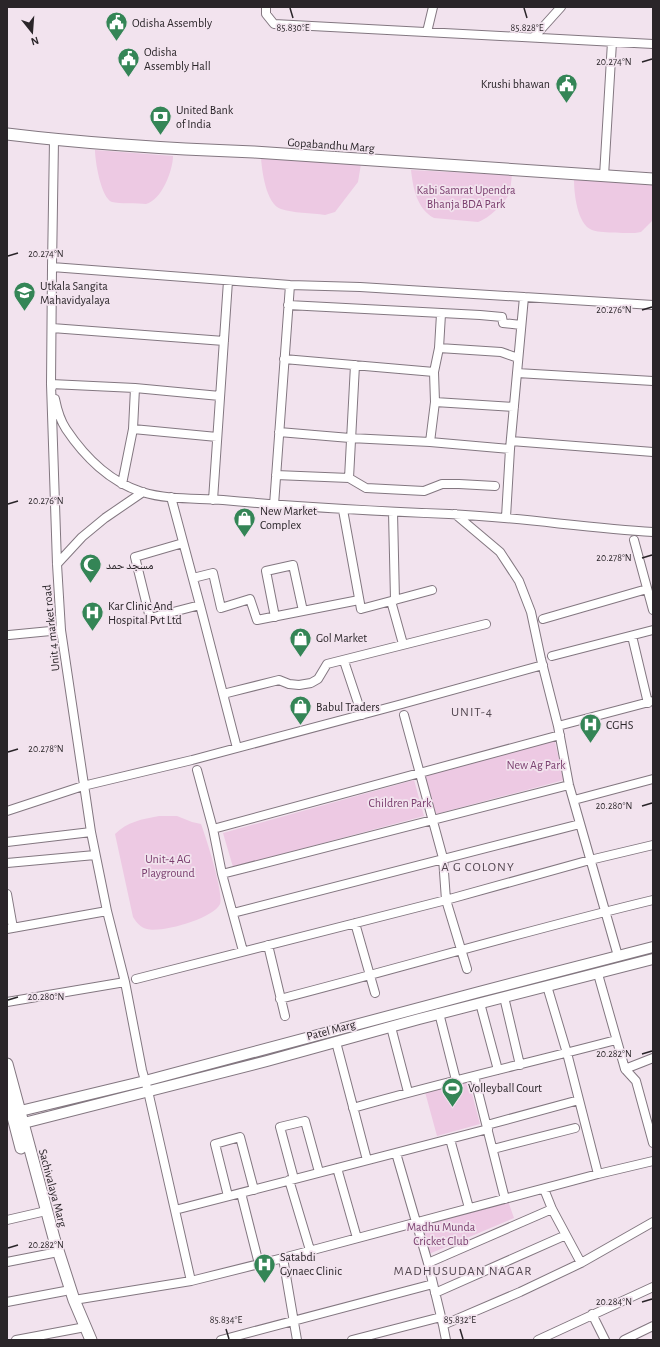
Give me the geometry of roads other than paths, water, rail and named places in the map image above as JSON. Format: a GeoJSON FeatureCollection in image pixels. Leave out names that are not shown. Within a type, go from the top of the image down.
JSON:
{"type":"FeatureCollection","features":[{"type":"Feature","properties":{"kind":"main road","name":"Gopabandhu Marg"},"geometry":{"type":"LineString","coordinates":[[7,134],[54,140],[653,179]]}},
{"type":"Feature","properties":{"kind":"main road","name":"Sachivalaya Marg"},"geometry":{"type":"LineString","coordinates":[[7,1064],[15,1113],[43,1212],[52,1253],[65,1291],[85,1340]]}},
{"type":"Feature","properties":{"kind":"main road","name":"Sachivalaya Marg"},"geometry":{"type":"LineString","coordinates":[[7,1094],[15,1113]]}},
{"type":"Feature","properties":{"kind":"main road","name":"Sachivalaya Marg"},"geometry":{"type":"LineString","coordinates":[[43,1212],[74,1300],[90,1340]]}},
{"type":"Feature","properties":{"kind":"street"},"geometry":{"type":"LineString","coordinates":[[266,7],[266,14],[274,24],[653,44]]}},
{"type":"Feature","properties":{"kind":"street"},"geometry":{"type":"LineString","coordinates":[[428,32],[433,7]]}},
{"type":"Feature","properties":{"kind":"street"},"geometry":{"type":"LineString","coordinates":[[534,37],[561,7]]}},
{"type":"Feature","properties":{"kind":"street"},"geometry":{"type":"LineString","coordinates":[[604,176],[612,42]]}},
{"type":"Feature","properties":{"kind":"street","name":"Unit 4 market road"},"geometry":{"type":"LineString","coordinates":[[54,140],[51,384],[57,564],[61,630],[83,786],[95,855],[191,1281]]}},
{"type":"Feature","properties":{"kind":"street"},"geometry":{"type":"LineString","coordinates":[[52,266],[228,281],[360,287],[653,305]]}},
{"type":"Feature","properties":{"kind":"street"},"geometry":{"type":"LineString","coordinates":[[213,500],[228,281]]}},
{"type":"Feature","properties":{"kind":"street"},"geometry":{"type":"LineString","coordinates":[[274,505],[290,285]]}},
{"type":"Feature","properties":{"kind":"street"},"geometry":{"type":"LineString","coordinates":[[506,517],[510,445],[524,297]]}},
{"type":"Feature","properties":{"kind":"street"},"geometry":{"type":"LineString","coordinates":[[288,305],[502,317],[503,323],[521,325]]}},
{"type":"Feature","properties":{"kind":"street"},"geometry":{"type":"LineString","coordinates":[[430,442],[435,402],[434,372],[439,348],[441,314]]}},
{"type":"Feature","properties":{"kind":"street"},"geometry":{"type":"LineString","coordinates":[[52,328],[224,341]]}},
{"type":"Feature","properties":{"kind":"street"},"geometry":{"type":"LineString","coordinates":[[439,348],[501,352],[518,358]]}},
{"type":"Feature","properties":{"kind":"street"},"geometry":{"type":"LineString","coordinates":[[284,359],[434,372]]}},
{"type":"Feature","properties":{"kind":"street"},"geometry":{"type":"LineString","coordinates":[[349,478],[355,365]]}},
{"type":"Feature","properties":{"kind":"street"},"geometry":{"type":"LineString","coordinates":[[517,373],[653,381]]}},
{"type":"Feature","properties":{"kind":"street"},"geometry":{"type":"LineString","coordinates":[[220,396],[135,388],[51,384],[57,409],[65,428],[90,459],[122,484],[143,492],[171,497],[343,510],[506,517],[653,532]]}},
{"type":"Feature","properties":{"kind":"street"},"geometry":{"type":"LineString","coordinates":[[122,484],[133,429],[135,388]]}},
{"type":"Feature","properties":{"kind":"street"},"geometry":{"type":"LineString","coordinates":[[435,402],[514,407]]}},
{"type":"Feature","properties":{"kind":"street"},"geometry":{"type":"LineString","coordinates":[[133,429],[217,436]]}},
{"type":"Feature","properties":{"kind":"street"},"geometry":{"type":"LineString","coordinates":[[279,432],[350,438],[653,452]]}},
{"type":"Feature","properties":{"kind":"street"},"geometry":{"type":"LineString","coordinates":[[276,475],[349,478],[366,488],[424,491],[442,484],[495,486]]}},
{"type":"Feature","properties":{"kind":"street"},"geometry":{"type":"LineString","coordinates":[[57,564],[82,537],[105,518],[143,492]]}},
{"type":"Feature","properties":{"kind":"street"},"geometry":{"type":"LineString","coordinates":[[171,497],[237,748]]}},
{"type":"Feature","properties":{"kind":"street"},"geometry":{"type":"LineString","coordinates":[[343,510],[361,609],[432,590]]}},
{"type":"Feature","properties":{"kind":"street"},"geometry":{"type":"LineString","coordinates":[[393,512],[393,601],[403,644]]}},
{"type":"Feature","properties":{"kind":"street"},"geometry":{"type":"LineString","coordinates":[[455,514],[500,552],[519,581],[531,612],[560,735],[569,785],[618,956]]}},
{"type":"Feature","properties":{"kind":"street"},"geometry":{"type":"LineString","coordinates":[[634,540],[653,610]]}},
{"type":"Feature","properties":{"kind":"street"},"geometry":{"type":"LineString","coordinates":[[183,543],[135,557],[150,618],[200,605]]}},
{"type":"Feature","properties":{"kind":"street"},"geometry":{"type":"LineString","coordinates":[[275,617],[266,571],[293,565],[303,611]]}},
{"type":"Feature","properties":{"kind":"street"},"geometry":{"type":"LineString","coordinates":[[193,578],[213,573],[221,608],[250,599],[256,620],[359,600]]}},
{"type":"Feature","properties":{"kind":"street"},"geometry":{"type":"LineString","coordinates":[[543,619],[647,589]]}},
{"type":"Feature","properties":{"kind":"street"},"geometry":{"type":"LineString","coordinates":[[223,694],[279,680],[289,684],[305,685],[318,679],[327,664],[344,661],[403,644],[486,624]]}},
{"type":"Feature","properties":{"kind":"street"},"geometry":{"type":"LineString","coordinates":[[9,635],[61,630]]}},
{"type":"Feature","properties":{"kind":"street"},"geometry":{"type":"LineString","coordinates":[[552,656],[653,630]]}},
{"type":"Feature","properties":{"kind":"street"},"geometry":{"type":"LineString","coordinates":[[558,726],[650,702],[632,636]]}},
{"type":"Feature","properties":{"kind":"street"},"geometry":{"type":"LineString","coordinates":[[344,661],[362,715]]}},
{"type":"Feature","properties":{"kind":"street"},"geometry":{"type":"LineString","coordinates":[[7,811],[83,786],[237,748],[543,665]]}},
{"type":"Feature","properties":{"kind":"street"},"geometry":{"type":"LineString","coordinates":[[404,715],[443,858],[446,900],[468,969]]}},
{"type":"Feature","properties":{"kind":"street"},"geometry":{"type":"LineString","coordinates":[[213,829],[560,735]]}},
{"type":"Feature","properties":{"kind":"street"},"geometry":{"type":"LineString","coordinates":[[197,770],[213,829],[222,874],[242,951]]}},
{"type":"Feature","properties":{"kind":"street"},"geometry":{"type":"LineString","coordinates":[[574,800],[653,779]]}},
{"type":"Feature","properties":{"kind":"street"},"geometry":{"type":"LineString","coordinates":[[222,874],[569,785]]}},
{"type":"Feature","properties":{"kind":"street"},"geometry":{"type":"LineString","coordinates":[[233,913],[580,824]]}},
{"type":"Feature","properties":{"kind":"street"},"geometry":{"type":"LineString","coordinates":[[7,842],[91,832]]}},
{"type":"Feature","properties":{"kind":"street"},"geometry":{"type":"LineString","coordinates":[[136,979],[446,900],[590,860],[653,845]]}},
{"type":"Feature","properties":{"kind":"street"},"geometry":{"type":"LineString","coordinates":[[7,863],[95,855]]}},
{"type":"Feature","properties":{"kind":"street"},"geometry":{"type":"LineString","coordinates":[[7,894],[10,929],[107,911]]}},
{"type":"Feature","properties":{"kind":"street"},"geometry":{"type":"LineString","coordinates":[[280,999],[370,976],[606,911],[653,900]]}},
{"type":"Feature","properties":{"kind":"street"},"geometry":{"type":"LineString","coordinates":[[355,923],[375,993]]}},
{"type":"Feature","properties":{"kind":"street"},"geometry":{"type":"LineString","coordinates":[[268,945],[285,1016]]}},
{"type":"Feature","properties":{"kind":"street","name":"Patel Marg"},"geometry":{"type":"LineString","coordinates":[[15,1113],[145,1081],[618,956],[652,950]]}},
{"type":"Feature","properties":{"kind":"street","name":"Patel Marg"},"geometry":{"type":"LineString","coordinates":[[18,1124],[653,959]]}},
{"type":"Feature","properties":{"kind":"street"},"geometry":{"type":"LineString","coordinates":[[598,974],[625,1069],[636,1081],[653,1143]]}},
{"type":"Feature","properties":{"kind":"street"},"geometry":{"type":"LineString","coordinates":[[7,1002],[124,982]]}},
{"type":"Feature","properties":{"kind":"street"},"geometry":{"type":"LineString","coordinates":[[547,986],[567,1053],[598,1174]]}},
{"type":"Feature","properties":{"kind":"street"},"geometry":{"type":"LineString","coordinates":[[504,997],[520,1065]]}},
{"type":"Feature","properties":{"kind":"street"},"geometry":{"type":"LineString","coordinates":[[480,1003],[498,1070]]}},
{"type":"Feature","properties":{"kind":"street"},"geometry":{"type":"LineString","coordinates":[[439,1014],[456,1080]]}},
{"type":"Feature","properties":{"kind":"street"},"geometry":{"type":"LineString","coordinates":[[391,1027],[408,1092]]}},
{"type":"Feature","properties":{"kind":"street"},"geometry":{"type":"LineString","coordinates":[[353,1108],[408,1092],[616,1040]]}},
{"type":"Feature","properties":{"kind":"street"},"geometry":{"type":"LineString","coordinates":[[336,1042],[367,1160]]}},
{"type":"Feature","properties":{"kind":"street"},"geometry":{"type":"LineString","coordinates":[[625,1069],[653,1058]]}},
{"type":"Feature","properties":{"kind":"street"},"geometry":{"type":"LineString","coordinates":[[474,1076],[505,1199]]}},
{"type":"Feature","properties":{"kind":"street"},"geometry":{"type":"LineString","coordinates":[[175,1210],[450,1139],[578,1100]]}},
{"type":"Feature","properties":{"kind":"street"},"geometry":{"type":"LineString","coordinates":[[310,1250],[280,1127],[305,1121],[319,1172]]}},
{"type":"Feature","properties":{"kind":"street"},"geometry":{"type":"LineString","coordinates":[[493,1149],[575,1128]]}},
{"type":"Feature","properties":{"kind":"street"},"geometry":{"type":"LineString","coordinates":[[228,1196],[215,1144],[240,1137],[254,1190]]}},
{"type":"Feature","properties":{"kind":"street"},"geometry":{"type":"LineString","coordinates":[[450,1139],[469,1208]]}},
{"type":"Feature","properties":{"kind":"street"},"geometry":{"type":"LineString","coordinates":[[396,1153],[428,1263],[446,1340]]}},
{"type":"Feature","properties":{"kind":"street"},"geometry":{"type":"LineString","coordinates":[[74,1300],[191,1281],[598,1174],[653,1161]]}},
{"type":"Feature","properties":{"kind":"street"},"geometry":{"type":"LineString","coordinates":[[337,1168],[357,1238]]}},
{"type":"Feature","properties":{"kind":"street"},"geometry":{"type":"LineString","coordinates":[[544,1189],[552,1209],[581,1263]]}},
{"type":"Feature","properties":{"kind":"street"},"geometry":{"type":"LineString","coordinates":[[241,1193],[259,1264]]}},
{"type":"Feature","properties":{"kind":"street"},"geometry":{"type":"LineString","coordinates":[[428,1263],[552,1209]]}},
{"type":"Feature","properties":{"kind":"street"},"geometry":{"type":"LineString","coordinates":[[7,1220],[43,1212]]}},
{"type":"Feature","properties":{"kind":"street"},"geometry":{"type":"LineString","coordinates":[[443,1325],[520,1292],[581,1263],[653,1222]]}},
{"type":"Feature","properties":{"kind":"street"},"geometry":{"type":"LineString","coordinates":[[435,1293],[566,1235]]}},
{"type":"Feature","properties":{"kind":"street"},"geometry":{"type":"LineString","coordinates":[[7,1262],[52,1253]]}},
{"type":"Feature","properties":{"kind":"street"},"geometry":{"type":"LineString","coordinates":[[282,1258],[297,1340]]}},
{"type":"Feature","properties":{"kind":"street"},"geometry":{"type":"LineString","coordinates":[[221,1340],[294,1322],[433,1284]]}},
{"type":"Feature","properties":{"kind":"street"},"geometry":{"type":"LineString","coordinates":[[538,1340],[653,1287]]}},
{"type":"Feature","properties":{"kind":"street"},"geometry":{"type":"LineString","coordinates":[[7,1302],[65,1291]]}},
{"type":"Feature","properties":{"kind":"street"},"geometry":{"type":"LineString","coordinates":[[592,1314],[605,1340]]}},
{"type":"Feature","properties":{"kind":"street"},"geometry":{"type":"LineString","coordinates":[[352,1340],[441,1317]]}},
{"type":"Feature","properties":{"kind":"street"},"geometry":{"type":"LineString","coordinates":[[624,1340],[653,1326]]}},
{"type":"Feature","properties":{"kind":"street"},"geometry":{"type":"LineString","coordinates":[[16,1340],[80,1328]]}},
{"type":"Feature","properties":{"kind":"place","name":"Odisha Assembly"},"geometry":{"type":"Point","coordinates":[117,42]}},
{"type":"Feature","properties":{"kind":"place","name":"Odisha Assembly Hall"},"geometry":{"type":"Point","coordinates":[129,78]}},
{"type":"Feature","properties":{"kind":"place","name":"Krushi bhawan"},"geometry":{"type":"Point","coordinates":[566,104]}},
{"type":"Feature","properties":{"kind":"place","name":"United Bank of India"},"geometry":{"type":"Point","coordinates":[160,136]}},
{"type":"Feature","properties":{"kind":"place","name":"Utkala Sangita Mahavidyalaya"},"geometry":{"type":"Point","coordinates":[25,312]}},
{"type":"Feature","properties":{"kind":"place","name":"New Market Complex"},"geometry":{"type":"Point","coordinates":[245,538]}},
{"type":"Feature","properties":{"kind":"place","name":"مسجد حمد"},"geometry":{"type":"Point","coordinates":[91,584]}},
{"type":"Feature","properties":{"kind":"place","name":"Kar Clinic And Hospital Pvt Ltd"},"geometry":{"type":"Point","coordinates":[92,632]}},
{"type":"Feature","properties":{"kind":"place","name":"Gol Market"},"geometry":{"type":"Point","coordinates":[300,658]}},
{"type":"Feature","properties":{"kind":"place","name":"Babul Traders"},"geometry":{"type":"Point","coordinates":[300,726]}},
{"type":"Feature","properties":{"kind":"place","name":"CGHS"},"geometry":{"type":"Point","coordinates":[591,744]}},
{"type":"Feature","properties":{"kind":"place","name":"Volleyball Court"},"geometry":{"type":"Point","coordinates":[453,1108]}},
{"type":"Feature","properties":{"kind":"place","name":"Satabdi Gynaec Clinic"},"geometry":{"type":"Point","coordinates":[264,1284]}},
{"type":"Feature","properties":{"kind":"district","name":"UNIT-4"},"geometry":{"type":"Point","coordinates":[472,711]}},
{"type":"Feature","properties":{"kind":"district","name":"A G COLONY"},"geometry":{"type":"Point","coordinates":[478,866]}},
{"type":"Feature","properties":{"kind":"district","name":"MADHUSUDAN NAGAR"},"geometry":{"type":"Point","coordinates":[463,1270]}},
{"type":"Feature","properties":{"kind":"park label","name":"Kabi Samrat Upendra Bhanja BDA Park"},"geometry":{"type":"Point","coordinates":[466,197]}},
{"type":"Feature","properties":{"kind":"park label","name":"New Ag Park"},"geometry":{"type":"Point","coordinates":[536,765]}},
{"type":"Feature","properties":{"kind":"park label","name":"Children Park"},"geometry":{"type":"Point","coordinates":[400,803]}},
{"type":"Feature","properties":{"kind":"park label","name":"Unit-4 AG Playground"},"geometry":{"type":"Point","coordinates":[168,866]}},
{"type":"Feature","properties":{"kind":"park label","name":"Madhu Munda Cricket Club"},"geometry":{"type":"Point","coordinates":[441,1234]}}]}
